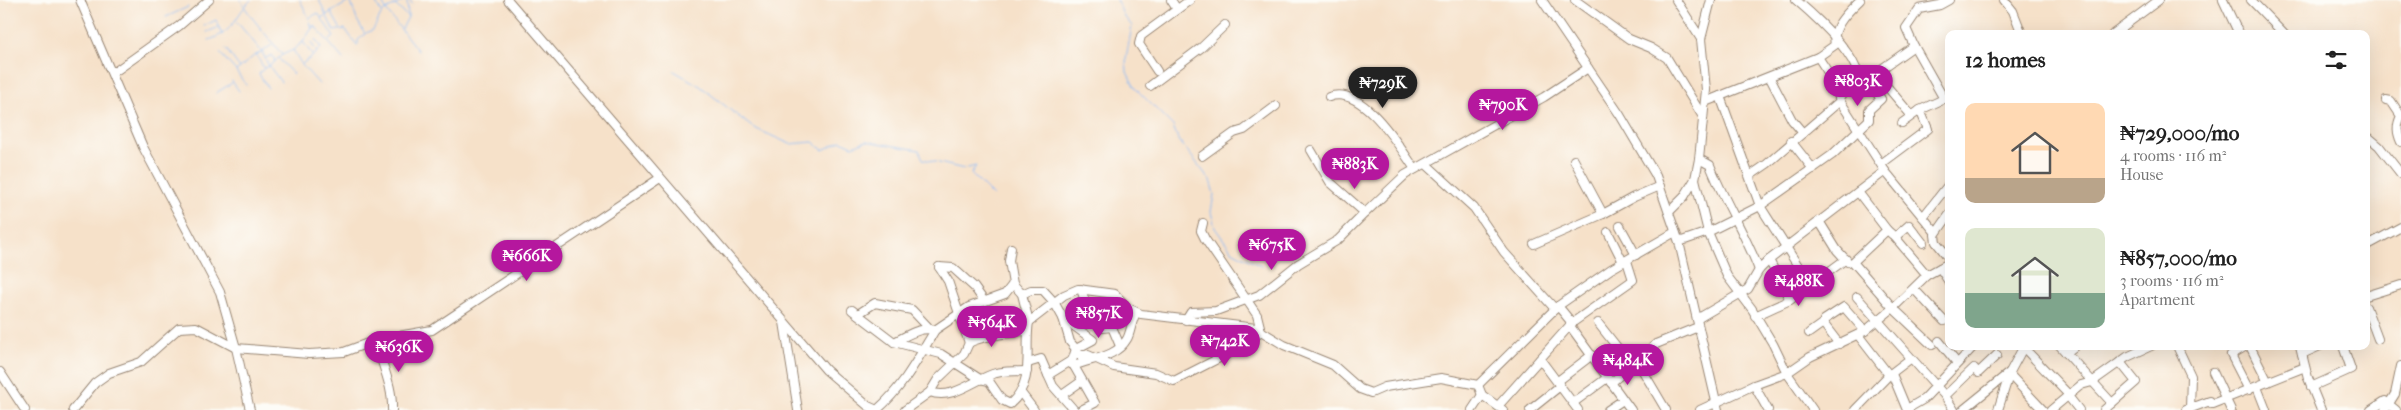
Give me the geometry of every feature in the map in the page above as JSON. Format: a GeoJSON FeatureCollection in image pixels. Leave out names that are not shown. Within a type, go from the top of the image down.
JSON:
{"type":"FeatureCollection","features":[{"type":"Feature","properties":{"kind":"street"},"geometry":{"type":"LineString","coordinates":[[80,0],[144,148],[220,292],[236,348],[250,410]]}},
{"type":"Feature","properties":{"kind":"street"},"geometry":{"type":"LineString","coordinates":[[86,0],[87,14]]}},
{"type":"Feature","properties":{"kind":"street"},"geometry":{"type":"LineString","coordinates":[[113,73],[180,26],[209,0]]}},
{"type":"Feature","properties":{"kind":"street"},"geometry":{"type":"LineString","coordinates":[[508,0],[826,370],[868,406],[877,410],[896,393],[923,350],[933,329]]}},
{"type":"Feature","properties":{"kind":"street"},"geometry":{"type":"LineString","coordinates":[[1171,0],[1177,9]]}},
{"type":"Feature","properties":{"kind":"street"},"geometry":{"type":"LineString","coordinates":[[1157,71],[1139,44],[1141,36],[1190,0]]}},
{"type":"Feature","properties":{"kind":"street"},"geometry":{"type":"LineString","coordinates":[[1542,0],[1640,147],[1660,186],[1679,242],[1717,407]]}},
{"type":"Feature","properties":{"kind":"street"},"geometry":{"type":"LineString","coordinates":[[1575,0],[1629,39],[1651,48],[1667,58],[1697,104],[1703,119]]}},
{"type":"Feature","properties":{"kind":"street"},"geometry":{"type":"LineString","coordinates":[[1676,0],[1701,39]]}},
{"type":"Feature","properties":{"kind":"street"},"geometry":{"type":"LineString","coordinates":[[1669,212],[1684,197],[1695,179],[1699,159],[1706,72],[1701,39],[1711,0]]}},
{"type":"Feature","properties":{"kind":"street"},"geometry":{"type":"LineString","coordinates":[[1751,175],[1767,164],[1840,99],[1859,77],[1856,65],[1833,36],[1796,0]]}},
{"type":"Feature","properties":{"kind":"street"},"geometry":{"type":"LineString","coordinates":[[1705,102],[1770,78],[1818,57],[1835,45],[1833,36],[1841,18],[1860,0]]}},
{"type":"Feature","properties":{"kind":"street"},"geometry":{"type":"LineString","coordinates":[[1922,0],[1919,10],[1906,28],[1914,46],[1945,96]]}},
{"type":"Feature","properties":{"kind":"street"},"geometry":{"type":"LineString","coordinates":[[1919,10],[1940,5],[1949,0]]}},
{"type":"Feature","properties":{"kind":"street"},"geometry":{"type":"LineString","coordinates":[[2004,0],[2013,11],[2020,30]]}},
{"type":"Feature","properties":{"kind":"street"},"geometry":{"type":"LineString","coordinates":[[2118,30],[2159,0]]}},
{"type":"Feature","properties":{"kind":"street"},"geometry":{"type":"LineString","coordinates":[[2223,0],[2237,30]]}},
{"type":"Feature","properties":{"kind":"street"},"geometry":{"type":"LineString","coordinates":[[2251,0],[2280,30]]}},
{"type":"Feature","properties":{"kind":"street"},"geometry":{"type":"LineString","coordinates":[[1150,86],[1202,46],[1225,25]]}},
{"type":"Feature","properties":{"kind":"street"},"geometry":{"type":"LineString","coordinates":[[1679,242],[1708,232],[1760,206],[1832,156],[1869,120],[1869,110],[1881,99],[1876,92],[1880,70],[1914,46]]}},
{"type":"Feature","properties":{"kind":"street"},"geometry":{"type":"LineString","coordinates":[[1818,57],[1835,83],[1840,99],[1883,168],[1936,233]]}},
{"type":"Feature","properties":{"kind":"street"},"geometry":{"type":"LineString","coordinates":[[1186,320],[1191,312],[1216,311],[1259,295],[1298,264],[1338,240],[1405,175],[1495,123],[1544,98],[1588,68]]}},
{"type":"Feature","properties":{"kind":"street"},"geometry":{"type":"LineString","coordinates":[[1879,76],[1911,114]]}},
{"type":"Feature","properties":{"kind":"street"},"geometry":{"type":"LineString","coordinates":[[1770,78],[1792,120],[1802,133]]}},
{"type":"Feature","properties":{"kind":"street"},"geometry":{"type":"LineString","coordinates":[[1329,98],[1336,94],[1349,96],[1367,109],[1390,132],[1415,170]]}},
{"type":"Feature","properties":{"kind":"street"},"geometry":{"type":"LineString","coordinates":[[1720,96],[1751,175],[1760,206],[1800,269]]}},
{"type":"Feature","properties":{"kind":"street"},"geometry":{"type":"LineString","coordinates":[[1902,123],[1911,114],[1945,98]]}},
{"type":"Feature","properties":{"kind":"street"},"geometry":{"type":"LineString","coordinates":[[2386,100],[2391,101],[2401,116],[2397,125],[2401,142]]}},
{"type":"Feature","properties":{"kind":"street"},"geometry":{"type":"LineString","coordinates":[[1202,156],[1234,133],[1244,130],[1276,106]]}},
{"type":"Feature","properties":{"kind":"street"},"geometry":{"type":"LineString","coordinates":[[1540,359],[1575,407],[1609,380],[1635,364],[1656,344],[1697,323],[1748,289],[1759,270],[1769,260],[1858,192],[1928,129],[1920,110]]}},
{"type":"Feature","properties":{"kind":"street"},"geometry":{"type":"LineString","coordinates":[[2370,138],[2400,170]]}},
{"type":"Feature","properties":{"kind":"street"},"geometry":{"type":"LineString","coordinates":[[1791,142],[1813,169]]}},
{"type":"Feature","properties":{"kind":"street"},"geometry":{"type":"LineString","coordinates":[[1311,150],[1330,182],[1353,205],[1365,213]]}},
{"type":"Feature","properties":{"kind":"street"},"geometry":{"type":"LineString","coordinates":[[1699,159],[1710,165],[1722,195],[1736,217],[1759,270]]}},
{"type":"Feature","properties":{"kind":"street"},"geometry":{"type":"LineString","coordinates":[[1574,160],[1604,214]]}},
{"type":"Feature","properties":{"kind":"street"},"geometry":{"type":"LineString","coordinates":[[1426,164],[1474,208],[1504,252],[1571,325],[1631,410]]}},
{"type":"Feature","properties":{"kind":"street"},"geometry":{"type":"LineString","coordinates":[[73,410],[95,383],[109,374],[141,362],[179,328],[196,327],[236,348],[309,354],[344,352],[376,340],[432,330],[660,178]]}},
{"type":"Feature","properties":{"kind":"street"},"geometry":{"type":"LineString","coordinates":[[1695,179],[1708,232],[1728,276],[1773,344],[1787,373],[1813,410]]}},
{"type":"Feature","properties":{"kind":"street"},"geometry":{"type":"LineString","coordinates":[[1534,244],[1604,214],[1634,197],[1660,186]]}},
{"type":"Feature","properties":{"kind":"street"},"geometry":{"type":"LineString","coordinates":[[1923,217],[1945,189]]}},
{"type":"Feature","properties":{"kind":"street"},"geometry":{"type":"LineString","coordinates":[[1858,192],[1887,230],[1927,275]]}},
{"type":"Feature","properties":{"kind":"street"},"geometry":{"type":"LineString","coordinates":[[1819,221],[1849,261],[1893,308],[1932,345]]}},
{"type":"Feature","properties":{"kind":"street"},"geometry":{"type":"LineString","coordinates":[[1945,221],[1936,233],[1936,242],[1945,253]]}},
{"type":"Feature","properties":{"kind":"street"},"geometry":{"type":"LineString","coordinates":[[1203,223],[1201,231],[1205,239],[1248,300],[1257,315],[1261,331]]}},
{"type":"Feature","properties":{"kind":"street"},"geometry":{"type":"LineString","coordinates":[[1620,226],[1636,255]]}},
{"type":"Feature","properties":{"kind":"street"},"geometry":{"type":"LineString","coordinates":[[1895,237],[1909,226],[1923,243]]}},
{"type":"Feature","properties":{"kind":"street"},"geometry":{"type":"LineString","coordinates":[[2370,244],[2401,227]]}},
{"type":"Feature","properties":{"kind":"street"},"geometry":{"type":"LineString","coordinates":[[1755,316],[1790,300],[1849,261],[1887,230]]}},
{"type":"Feature","properties":{"kind":"street"},"geometry":{"type":"LineString","coordinates":[[1478,385],[1482,395],[1501,408],[1540,359],[1571,325],[1633,280],[1625,261],[1608,232]]}},
{"type":"Feature","properties":{"kind":"street"},"geometry":{"type":"LineString","coordinates":[[1478,385],[1557,308],[1625,261],[1675,232]]}},
{"type":"Feature","properties":{"kind":"street"},"geometry":{"type":"LineString","coordinates":[[933,329],[912,310],[891,305],[874,303],[855,312],[894,342],[944,356],[981,379],[993,384],[1003,401],[1010,404],[1015,400],[1021,393],[1028,367],[1029,326],[1022,294],[1013,284],[1009,261],[1011,248]]}},
{"type":"Feature","properties":{"kind":"street"},"geometry":{"type":"LineString","coordinates":[[1769,260],[1790,300]]}},
{"type":"Feature","properties":{"kind":"street"},"geometry":{"type":"LineString","coordinates":[[1700,410],[1717,407],[1754,385],[1787,373],[1810,357],[1861,333],[1893,308],[1927,275],[1945,265]]}},
{"type":"Feature","properties":{"kind":"street"},"geometry":{"type":"LineString","coordinates":[[969,343],[957,313],[948,281],[938,267],[953,268],[974,288],[984,301]]}},
{"type":"Feature","properties":{"kind":"street"},"geometry":{"type":"LineString","coordinates":[[1940,268],[1945,276]]}},
{"type":"Feature","properties":{"kind":"street"},"geometry":{"type":"LineString","coordinates":[[894,342],[914,331],[933,329],[957,313],[1005,294],[1013,284]]}},
{"type":"Feature","properties":{"kind":"street"},"geometry":{"type":"LineString","coordinates":[[2370,294],[2401,285]]}},
{"type":"Feature","properties":{"kind":"street"},"geometry":{"type":"LineString","coordinates":[[1022,294],[1039,289],[1054,302],[1063,318],[1070,342],[1076,352],[1114,367],[1156,373],[1174,381],[1237,349],[1261,331]]}},
{"type":"Feature","properties":{"kind":"street"},"geometry":{"type":"LineString","coordinates":[[906,410],[930,392],[938,379],[956,364],[964,354],[969,343],[981,337],[994,337],[1029,326],[1054,302],[1069,292],[1081,289],[1115,294],[1128,308],[1136,313],[1253,327],[1284,345],[1333,364],[1360,389],[1371,393],[1385,387],[1441,378],[1478,385]]}},
{"type":"Feature","properties":{"kind":"street"},"geometry":{"type":"LineString","coordinates":[[1081,289],[1091,320]]}},
{"type":"Feature","properties":{"kind":"street"},"geometry":{"type":"LineString","coordinates":[[1914,289],[1944,321]]}},
{"type":"Feature","properties":{"kind":"street"},"geometry":{"type":"LineString","coordinates":[[1857,297],[1877,322],[1945,396],[1950,408]]}},
{"type":"Feature","properties":{"kind":"street"},"geometry":{"type":"LineString","coordinates":[[1809,333],[1844,307],[1890,374],[1907,409],[1924,399],[1936,388],[1970,350]]}},
{"type":"Feature","properties":{"kind":"street"},"geometry":{"type":"LineString","coordinates":[[1075,326],[1091,320],[1098,321],[1102,328],[1112,327],[1128,308]]}},
{"type":"Feature","properties":{"kind":"street"},"geometry":{"type":"LineString","coordinates":[[1073,365],[1106,357],[1120,346],[1127,339],[1130,323],[1136,313]]}},
{"type":"Feature","properties":{"kind":"street"},"geometry":{"type":"LineString","coordinates":[[2370,317],[2378,338]]}},
{"type":"Feature","properties":{"kind":"street"},"geometry":{"type":"LineString","coordinates":[[1063,318],[1093,340],[1076,352],[1073,365]]}},
{"type":"Feature","properties":{"kind":"street"},"geometry":{"type":"LineString","coordinates":[[784,322],[798,410]]}},
{"type":"Feature","properties":{"kind":"street"},"geometry":{"type":"LineString","coordinates":[[1598,323],[1635,364],[1666,410]]}},
{"type":"Feature","properties":{"kind":"street"},"geometry":{"type":"LineString","coordinates":[[1823,323],[1839,344]]}},
{"type":"Feature","properties":{"kind":"street"},"geometry":{"type":"LineString","coordinates":[[1112,327],[1120,346]]}},
{"type":"Feature","properties":{"kind":"street"},"geometry":{"type":"LineString","coordinates":[[376,340],[381,364],[388,376],[393,399],[392,410]]}},
{"type":"Feature","properties":{"kind":"street"},"geometry":{"type":"LineString","coordinates":[[1939,342],[1945,348]]}},
{"type":"Feature","properties":{"kind":"street"},"geometry":{"type":"LineString","coordinates":[[1947,350],[1958,362]]}},
{"type":"Feature","properties":{"kind":"street"},"geometry":{"type":"LineString","coordinates":[[2000,409],[2009,373],[2022,350]]}},
{"type":"Feature","properties":{"kind":"street"},"geometry":{"type":"LineString","coordinates":[[2027,350],[2079,410]]}},
{"type":"Feature","properties":{"kind":"street"},"geometry":{"type":"LineString","coordinates":[[2063,350],[2112,403]]}},
{"type":"Feature","properties":{"kind":"street"},"geometry":{"type":"LineString","coordinates":[[2051,410],[2081,385],[2092,382],[2120,362],[2142,350]]}},
{"type":"Feature","properties":{"kind":"street"},"geometry":{"type":"LineString","coordinates":[[2179,350],[2191,376],[2188,409],[2249,390],[2305,367]]}},
{"type":"Feature","properties":{"kind":"street"},"geometry":{"type":"LineString","coordinates":[[2234,350],[2231,355],[2249,390]]}},
{"type":"Feature","properties":{"kind":"street"},"geometry":{"type":"LineString","coordinates":[[2252,350],[2268,382]]}},
{"type":"Feature","properties":{"kind":"street"},"geometry":{"type":"LineString","coordinates":[[2301,350],[2311,386],[2321,410]]}},
{"type":"Feature","properties":{"kind":"street"},"geometry":{"type":"LineString","coordinates":[[2311,386],[2351,369],[2344,350]]}},
{"type":"Feature","properties":{"kind":"street"},"geometry":{"type":"LineString","coordinates":[[1530,410],[1592,355]]}},
{"type":"Feature","properties":{"kind":"street"},"geometry":{"type":"LineString","coordinates":[[1945,396],[1974,368],[1978,373],[1997,355]]}},
{"type":"Feature","properties":{"kind":"street"},"geometry":{"type":"LineString","coordinates":[[930,392],[936,394],[965,388],[998,372],[1028,367],[1041,359],[1048,375],[1074,410]]}},
{"type":"Feature","properties":{"kind":"street"},"geometry":{"type":"LineString","coordinates":[[1855,410],[1890,374],[1910,359]]}},
{"type":"Feature","properties":{"kind":"street"},"geometry":{"type":"LineString","coordinates":[[1048,375],[1069,362],[1073,365],[1095,403],[1081,410]]}},
{"type":"Feature","properties":{"kind":"street"},"geometry":{"type":"LineString","coordinates":[[2104,410],[2136,382],[2120,362]]}},
{"type":"Feature","properties":{"kind":"street"},"geometry":{"type":"LineString","coordinates":[[2387,406],[2399,385],[2401,366]]}},
{"type":"Feature","properties":{"kind":"street"},"geometry":{"type":"LineString","coordinates":[[0,372],[25,410]]}},
{"type":"Feature","properties":{"kind":"street"},"geometry":{"type":"LineString","coordinates":[[2212,372],[2230,410]]}},
{"type":"Feature","properties":{"kind":"street"},"geometry":{"type":"LineString","coordinates":[[1963,410],[2009,373]]}},
{"type":"Feature","properties":{"kind":"street"},"geometry":{"type":"LineString","coordinates":[[2009,373],[2043,410]]}},
{"type":"Feature","properties":{"kind":"street"},"geometry":{"type":"LineString","coordinates":[[1062,395],[1082,381]]}},
{"type":"Feature","properties":{"kind":"street"},"geometry":{"type":"LineString","coordinates":[[1754,385],[1768,410]]}},
{"type":"Feature","properties":{"kind":"street"},"geometry":{"type":"LineString","coordinates":[[2257,386],[2266,410]]}},
{"type":"Feature","properties":{"kind":"street"},"geometry":{"type":"LineString","coordinates":[[1021,393],[1034,410]]}},
{"type":"Feature","properties":{"kind":"street"},"geometry":{"type":"LineString","coordinates":[[1472,410],[1482,395]]}},
{"type":"Feature","properties":{"kind":"street"},"geometry":{"type":"LineString","coordinates":[[1012,410],[1015,400]]}},
{"type":"Feature","properties":{"kind":"street"},"geometry":{"type":"LineString","coordinates":[[1608,410],[1623,400]]}},
{"type":"Feature","properties":{"kind":"street"},"geometry":{"type":"LineString","coordinates":[[2371,410],[2385,401],[2387,406],[2396,410]]}},
{"type":"Feature","properties":{"kind":"waterway"},"geometry":{"type":"LineString","coordinates":[[241,0],[253,19],[282,55],[269,66],[281,82]]}},
{"type":"Feature","properties":{"kind":"waterway"},"geometry":{"type":"LineString","coordinates":[[209,40],[230,28],[251,0]]}},
{"type":"Feature","properties":{"kind":"waterway"},"geometry":{"type":"LineString","coordinates":[[300,0],[312,29]]}},
{"type":"Feature","properties":{"kind":"waterway"},"geometry":{"type":"LineString","coordinates":[[319,0],[334,31],[345,29],[357,45]]}},
{"type":"Feature","properties":{"kind":"waterway"},"geometry":{"type":"LineString","coordinates":[[350,0],[357,20],[365,34],[358,40],[358,44]]}},
{"type":"Feature","properties":{"kind":"waterway"},"geometry":{"type":"LineString","coordinates":[[321,18],[350,1],[357,0]]}},
{"type":"Feature","properties":{"kind":"waterway"},"geometry":{"type":"LineString","coordinates":[[366,33],[373,30],[382,13],[374,0]]}},
{"type":"Feature","properties":{"kind":"waterway"},"geometry":{"type":"LineString","coordinates":[[381,0],[386,10],[405,0]]}},
{"type":"Feature","properties":{"kind":"waterway"},"geometry":{"type":"LineString","coordinates":[[390,0],[408,17],[402,29]]}},
{"type":"Feature","properties":{"kind":"waterway"},"geometry":{"type":"LineString","coordinates":[[407,0],[408,17]]}},
{"type":"Feature","properties":{"kind":"waterway"},"geometry":{"type":"LineString","coordinates":[[410,0],[412,4]]}},
{"type":"Feature","properties":{"kind":"waterway"},"geometry":{"type":"LineString","coordinates":[[1117,0],[1123,15],[1132,26],[1126,58],[1127,72],[1135,88],[1173,126],[1178,139],[1210,180],[1214,194],[1211,212],[1215,228],[1232,251],[1261,266]]}},
{"type":"Feature","properties":{"kind":"waterway"},"geometry":{"type":"LineString","coordinates":[[166,17],[188,7]]}},
{"type":"Feature","properties":{"kind":"waterway"},"geometry":{"type":"LineString","coordinates":[[382,13],[386,10],[418,51]]}},
{"type":"Feature","properties":{"kind":"waterway"},"geometry":{"type":"LineString","coordinates":[[331,12],[340,28]]}},
{"type":"Feature","properties":{"kind":"waterway"},"geometry":{"type":"LineString","coordinates":[[309,18],[318,13],[334,37],[330,40]]}},
{"type":"Feature","properties":{"kind":"waterway"},"geometry":{"type":"LineString","coordinates":[[204,26],[216,20],[222,35]]}},
{"type":"Feature","properties":{"kind":"waterway"},"geometry":{"type":"LineString","coordinates":[[237,22],[262,52],[256,55],[264,68],[259,74],[268,88]]}},
{"type":"Feature","properties":{"kind":"waterway"},"geometry":{"type":"LineString","coordinates":[[293,50],[303,42],[314,25],[343,59]]}},
{"type":"Feature","properties":{"kind":"waterway"},"geometry":{"type":"LineString","coordinates":[[207,32],[217,28]]}},
{"type":"Feature","properties":{"kind":"waterway"},"geometry":{"type":"LineString","coordinates":[[315,39],[321,48],[317,52]]}},
{"type":"Feature","properties":{"kind":"waterway"},"geometry":{"type":"LineString","coordinates":[[302,64],[313,56],[303,42]]}},
{"type":"Feature","properties":{"kind":"waterway"},"geometry":{"type":"LineString","coordinates":[[311,43],[317,52],[314,55]]}},
{"type":"Feature","properties":{"kind":"waterway"},"geometry":{"type":"LineString","coordinates":[[264,68],[269,66],[262,52],[273,44]]}},
{"type":"Feature","properties":{"kind":"waterway"},"geometry":{"type":"LineString","coordinates":[[226,49],[240,68]]}},
{"type":"Feature","properties":{"kind":"waterway"},"geometry":{"type":"LineString","coordinates":[[282,55],[293,50],[302,65],[319,84]]}},
{"type":"Feature","properties":{"kind":"waterway"},"geometry":{"type":"LineString","coordinates":[[220,53],[236,71]]}},
{"type":"Feature","properties":{"kind":"waterway"},"geometry":{"type":"LineString","coordinates":[[246,85],[236,71],[255,55]]}},
{"type":"Feature","properties":{"kind":"waterway"},"geometry":{"type":"LineString","coordinates":[[266,58],[272,55],[275,61]]}},
{"type":"Feature","properties":{"kind":"waterway"},"geometry":{"type":"LineString","coordinates":[[279,59],[293,74]]}},
{"type":"Feature","properties":{"kind":"waterway"},"geometry":{"type":"LineString","coordinates":[[674,71],[700,86],[752,127],[790,144],[813,142],[823,150],[841,141],[853,146],[866,141],[919,150],[923,159],[964,169],[976,166],[971,174],[996,199]]}},
{"type":"Feature","properties":{"kind":"waterway"},"geometry":{"type":"LineString","coordinates":[[232,81],[239,91]]}},
{"type":"Feature","properties":{"kind":"waterway"},"geometry":{"type":"LineString","coordinates":[[216,93],[232,83]]}}]}
